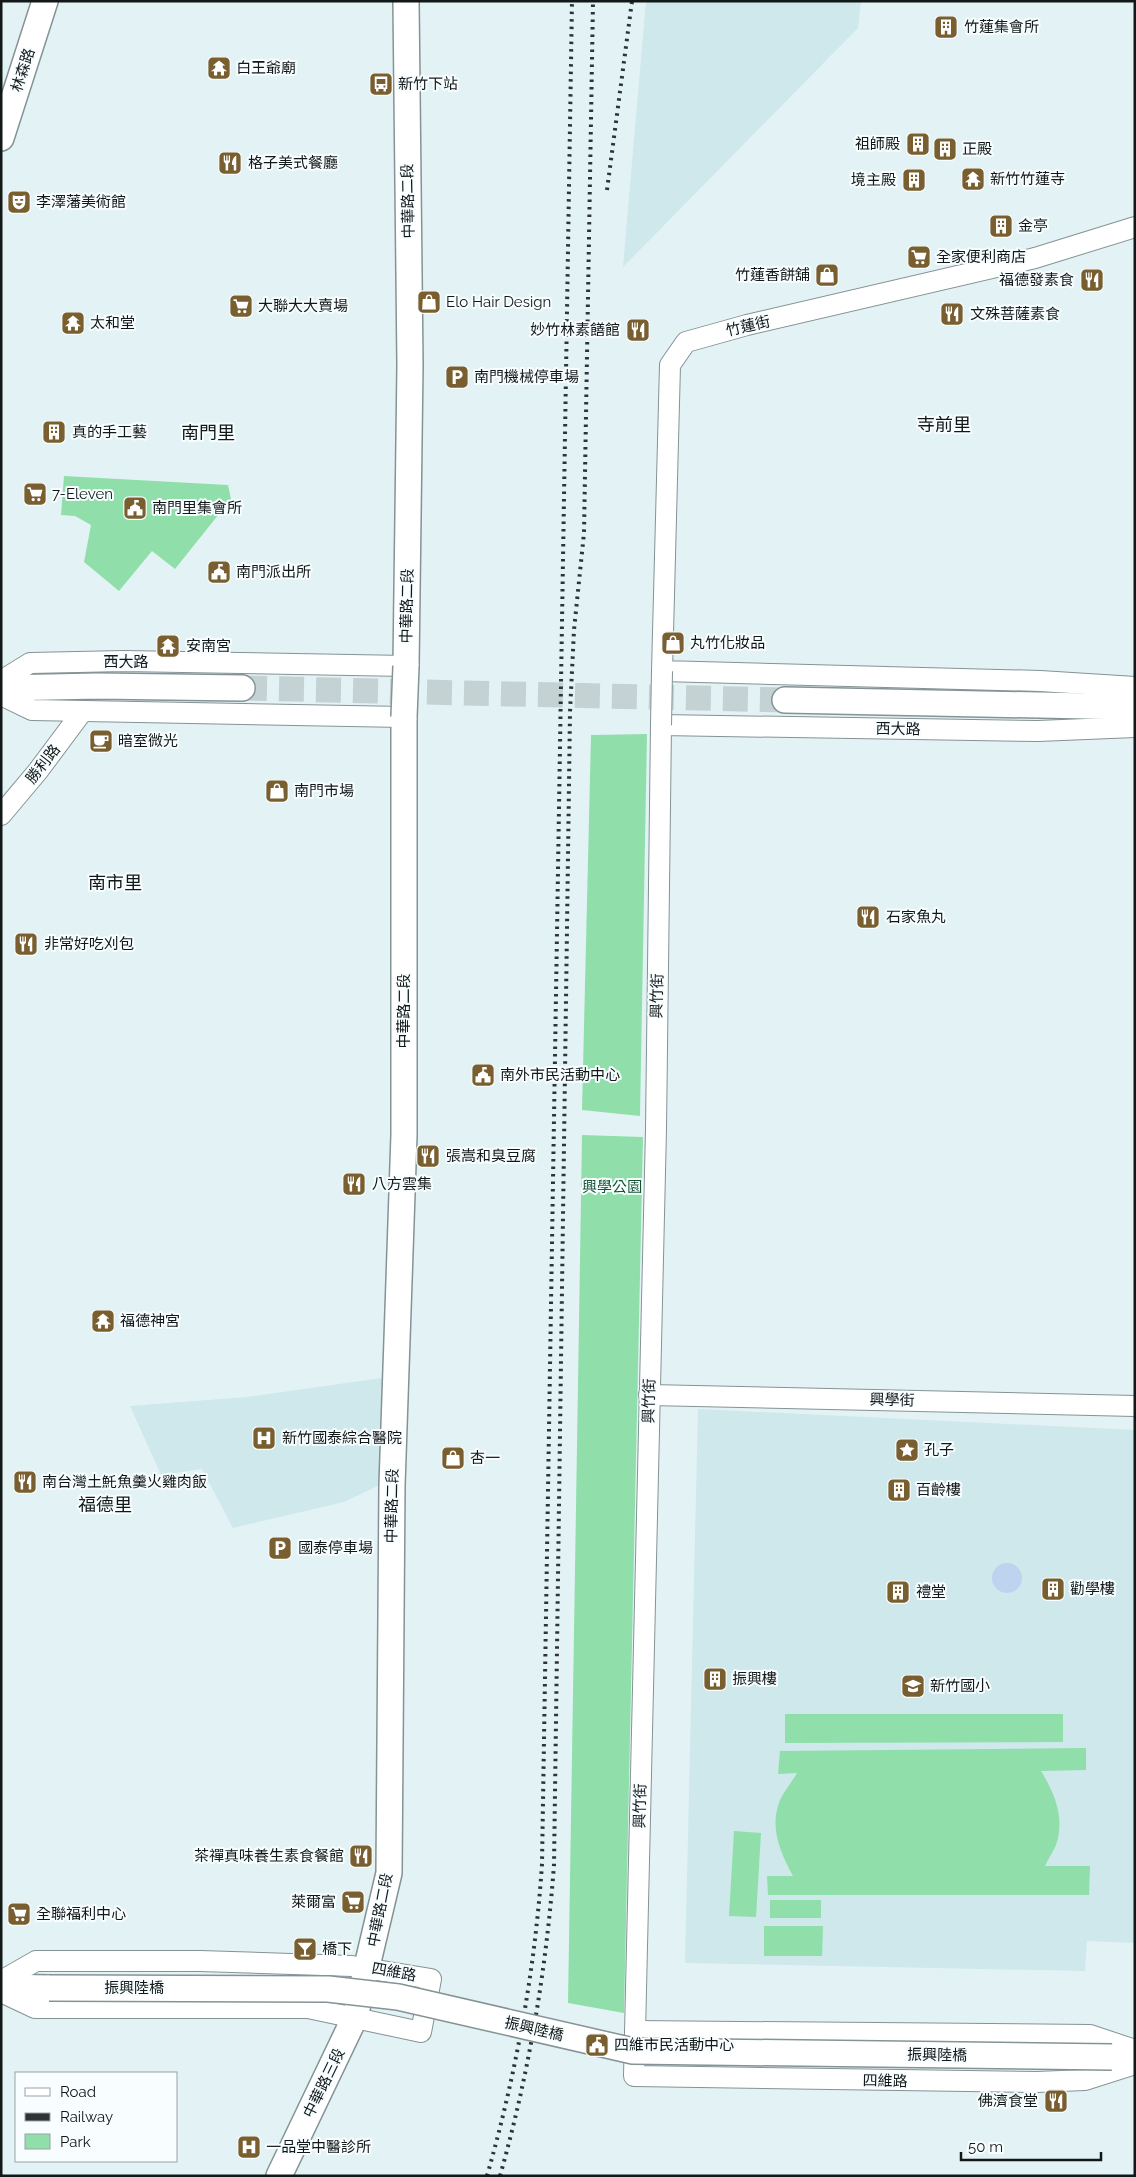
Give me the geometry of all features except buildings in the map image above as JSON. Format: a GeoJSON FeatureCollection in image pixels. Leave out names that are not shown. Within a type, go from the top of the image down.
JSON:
{"type":"FeatureCollection","features":[{"type":"Feature","properties":{"kind":"street","name":"林森路"},"geometry":{"type":"LineString","coordinates":[[1,138],[45,1]]}},
{"type":"Feature","properties":{"kind":"street","name":"中華路二段"},"geometry":{"type":"LineString","coordinates":[[355,2018],[389,1874],[392,1486],[404,1135],[404,717],[410,365],[406,1]]}},
{"type":"Feature","properties":{"kind":"street","name":"竹蓮街"},"geometry":{"type":"LineString","coordinates":[[661,725],[670,365],[686,342],[747,325],[1035,258],[1135,227]]}},
{"type":"Feature","properties":{"kind":"street","name":"西大路"},"geometry":{"type":"LineString","coordinates":[[1,681],[30,663],[124,661],[406,666]]}},
{"type":"Feature","properties":{"kind":"street"},"geometry":{"type":"LineString","coordinates":[[662,671],[1040,681],[1135,687]]}},
{"type":"Feature","properties":{"kind":"street","name":"西大路"},"geometry":{"type":"LineString","coordinates":[[1,688],[98,686],[242,688]]}},
{"type":"Feature","properties":{"kind":"street"},"geometry":{"type":"LineString","coordinates":[[1,695],[32,710],[404,717]]}},
{"type":"Feature","properties":{"kind":"street","name":"西大路"},"geometry":{"type":"LineString","coordinates":[[785,700],[1135,706]]}},
{"type":"Feature","properties":{"kind":"street","name":"勝利路"},"geometry":{"type":"LineString","coordinates":[[1,815],[38,771],[82,712]]}},
{"type":"Feature","properties":{"kind":"street","name":"西大路"},"geometry":{"type":"LineString","coordinates":[[661,725],[1038,731],[1135,727]]}},
{"type":"Feature","properties":{"kind":"street","name":"興竹街"},"geometry":{"type":"LineString","coordinates":[[634,2076],[661,725]]}},
{"type":"Feature","properties":{"kind":"street","name":"興學街"},"geometry":{"type":"LineString","coordinates":[[649,1395],[1135,1406]]}},
{"type":"Feature","properties":{"kind":"street","name":"四維路"},"geometry":{"type":"LineString","coordinates":[[1,1981],[36,1961],[200,1962],[368,1967],[431,1979],[421,2032],[308,2008],[35,2008],[1,1992]]}},
{"type":"Feature","properties":{"kind":"street","name":"振興陸橋"},"geometry":{"type":"LineString","coordinates":[[1,1987],[328,1989],[398,1997],[634,2051],[1129,2057]]}},
{"type":"Feature","properties":{"kind":"street","name":"中華路三段"},"geometry":{"type":"LineString","coordinates":[[279,2176],[355,2018]]}},
{"type":"Feature","properties":{"kind":"street"},"geometry":{"type":"LineString","coordinates":[[635,2031],[1090,2035],[1129,2057]]}},
{"type":"Feature","properties":{"kind":"street","name":"四維路"},"geometry":{"type":"LineString","coordinates":[[634,2076],[1037,2082],[1085,2080],[1129,2057]]}},
{"type":"Feature","properties":{"kind":"shaded area"},"geometry":{"type":"Polygon","coordinates":[[[646,1],[861,1],[858,28],[623,267],[646,1]]]}},
{"type":"Feature","properties":{"kind":"shaded area","name":"新竹國泰綜合醫院"},"geometry":{"type":"Polygon","coordinates":[[[382,1378],[384,1483],[344,1502],[233,1528],[202,1469],[161,1475],[130,1406],[247,1397],[382,1378]]]}},
{"type":"Feature","properties":{"kind":"shaded area","name":"新竹國小"},"geometry":{"type":"Polygon","coordinates":[[[698,1409],[1135,1430],[1135,1943],[1087,1941],[1085,1971],[685,1963],[698,1409]]]}},
{"type":"Feature","properties":{"kind":"green space"},"geometry":{"type":"Polygon","coordinates":[[[64,476],[228,485],[231,499],[175,569],[152,551],[119,591],[84,562],[91,525],[75,516],[61,515],[64,476]]]}},
{"type":"Feature","properties":{"kind":"green space"},"geometry":{"type":"Polygon","coordinates":[[[647,734],[640,1116],[582,1110],[591,735],[647,734]]]}},
{"type":"Feature","properties":{"kind":"green space","name":"興學公園"},"geometry":{"type":"Polygon","coordinates":[[[582,1135],[643,1137],[624,2013],[568,2003],[582,1135]]]}},
{"type":"Feature","properties":{"kind":"green space"},"geometry":{"type":"Polygon","coordinates":[[[785,1714],[1063,1714],[1063,1742],[785,1743],[785,1714]]]}},
{"type":"Feature","properties":{"kind":"green space"},"geometry":{"type":"Polygon","coordinates":[[[1086,1748],[1086,1770],[1041,1771],[1051,1788],[1059,1816],[1059,1835],[1045,1866],[1090,1866],[1089,1895],[768,1895],[767,1876],[793,1876],[780,1849],[776,1820],[780,1800],[797,1773],[778,1774],[780,1751],[1086,1748]]]}},
{"type":"Feature","properties":{"kind":"green space"},"geometry":{"type":"Polygon","coordinates":[[[734,1831],[761,1833],[756,1917],[729,1916],[734,1831]]]}},
{"type":"Feature","properties":{"kind":"green space"},"geometry":{"type":"Polygon","coordinates":[[[770,1900],[821,1900],[821,1918],[770,1918],[770,1900]]]}},
{"type":"Feature","properties":{"kind":"green space"},"geometry":{"type":"Polygon","coordinates":[[[764,1926],[823,1926],[822,1956],[764,1956],[764,1926]]]}},
{"type":"Feature","properties":{"kind":"water"},"geometry":{"type":"Polygon","coordinates":[[[1007,1563],[1018,1567],[1022,1578],[1018,1589],[1007,1593],[996,1589],[992,1578],[996,1567],[1007,1563]]]}},
{"type":"Feature","properties":{"kind":"tunnel"},"geometry":{"type":"LineString","coordinates":[[242,688],[785,700]]}},
{"type":"Feature","properties":{"kind":"railway"},"geometry":{"type":"LineString","coordinates":[[487,2176],[507,2099],[523,2022],[535,1943],[542,1864],[572,1]]}},
{"type":"Feature","properties":{"kind":"railway"},"geometry":{"type":"LineString","coordinates":[[500,2176],[520,2099],[535,2022],[551,1905],[554,1865],[570,712],[574,630],[584,533],[593,1]]}},
{"type":"Feature","properties":{"kind":"railway"},"geometry":{"type":"LineString","coordinates":[[607,190],[632,1]]}},
{"type":"Feature","properties":{"kind":"place","name":"竹蓮集會所"},"geometry":{"type":"Point","coordinates":[946,27]}},
{"type":"Feature","properties":{"kind":"place","name":"白王爺廟"},"geometry":{"type":"Point","coordinates":[219,68]}},
{"type":"Feature","properties":{"kind":"place","name":"新竹下站"},"geometry":{"type":"Point","coordinates":[381,84]}},
{"type":"Feature","properties":{"kind":"place","name":"祖師殿"},"geometry":{"type":"Point","coordinates":[918,144]}},
{"type":"Feature","properties":{"kind":"place","name":"正殿"},"geometry":{"type":"Point","coordinates":[945,149]}},
{"type":"Feature","properties":{"kind":"place","name":"格子美式餐廳"},"geometry":{"type":"Point","coordinates":[230,163]}},
{"type":"Feature","properties":{"kind":"place","name":"新竹竹蓮寺"},"geometry":{"type":"Point","coordinates":[973,179]}},
{"type":"Feature","properties":{"kind":"place","name":"境主殿"},"geometry":{"type":"Point","coordinates":[914,180]}},
{"type":"Feature","properties":{"kind":"place","name":"李澤藩美術館"},"geometry":{"type":"Point","coordinates":[19,202]}},
{"type":"Feature","properties":{"kind":"place","name":"金亭"},"geometry":{"type":"Point","coordinates":[1001,226]}},
{"type":"Feature","properties":{"kind":"place","name":"全家便利商店"},"geometry":{"type":"Point","coordinates":[919,257]}},
{"type":"Feature","properties":{"kind":"place","name":"竹蓮香餅舖"},"geometry":{"type":"Point","coordinates":[827,275]}},
{"type":"Feature","properties":{"kind":"place","name":"福德發素食"},"geometry":{"type":"Point","coordinates":[1092,280]}},
{"type":"Feature","properties":{"kind":"place","name":"Elo Hair Design"},"geometry":{"type":"Point","coordinates":[429,302]}},
{"type":"Feature","properties":{"kind":"place","name":"大聯大大賣場"},"geometry":{"type":"Point","coordinates":[241,306]}},
{"type":"Feature","properties":{"kind":"place","name":"文殊菩薩素食"},"geometry":{"type":"Point","coordinates":[952,314]}},
{"type":"Feature","properties":{"kind":"place","name":"太和堂"},"geometry":{"type":"Point","coordinates":[73,323]}},
{"type":"Feature","properties":{"kind":"place","name":"妙竹林素饍館"},"geometry":{"type":"Point","coordinates":[638,330]}},
{"type":"Feature","properties":{"kind":"place","name":"南門機械停車場"},"geometry":{"type":"Point","coordinates":[457,377]}},
{"type":"Feature","properties":{"kind":"place","name":"真的手工藝"},"geometry":{"type":"Point","coordinates":[54,432]}},
{"type":"Feature","properties":{"kind":"place","name":"7-Eleven"},"geometry":{"type":"Point","coordinates":[35,494]}},
{"type":"Feature","properties":{"kind":"place","name":"南門里集會所"},"geometry":{"type":"Point","coordinates":[135,508]}},
{"type":"Feature","properties":{"kind":"place","name":"南門派出所"},"geometry":{"type":"Point","coordinates":[219,572]}},
{"type":"Feature","properties":{"kind":"place","name":"丸竹化妝品"},"geometry":{"type":"Point","coordinates":[673,643]}},
{"type":"Feature","properties":{"kind":"place","name":"安南宮"},"geometry":{"type":"Point","coordinates":[168,646]}},
{"type":"Feature","properties":{"kind":"place","name":"暗室微光"},"geometry":{"type":"Point","coordinates":[101,741]}},
{"type":"Feature","properties":{"kind":"place","name":"南門市場"},"geometry":{"type":"Point","coordinates":[277,791]}},
{"type":"Feature","properties":{"kind":"place","name":"石家魚丸"},"geometry":{"type":"Point","coordinates":[868,917]}},
{"type":"Feature","properties":{"kind":"place","name":"非常好吃刈包"},"geometry":{"type":"Point","coordinates":[26,944]}},
{"type":"Feature","properties":{"kind":"place","name":"南外市民活動中心"},"geometry":{"type":"Point","coordinates":[483,1075]}},
{"type":"Feature","properties":{"kind":"place","name":"張嵩和臭豆腐"},"geometry":{"type":"Point","coordinates":[428,1156]}},
{"type":"Feature","properties":{"kind":"place","name":"八方雲集"},"geometry":{"type":"Point","coordinates":[354,1184]}},
{"type":"Feature","properties":{"kind":"place","name":"福德神宮"},"geometry":{"type":"Point","coordinates":[103,1321]}},
{"type":"Feature","properties":{"kind":"place","name":"新竹國泰綜合醫院"},"geometry":{"type":"Point","coordinates":[264,1438]}},
{"type":"Feature","properties":{"kind":"place","name":"孔子"},"geometry":{"type":"Point","coordinates":[907,1450]}},
{"type":"Feature","properties":{"kind":"place","name":"杏一"},"geometry":{"type":"Point","coordinates":[453,1458]}},
{"type":"Feature","properties":{"kind":"place","name":"南台灣土魠魚羹火雞肉飯"},"geometry":{"type":"Point","coordinates":[25,1482]}},
{"type":"Feature","properties":{"kind":"place","name":"百齡樓"},"geometry":{"type":"Point","coordinates":[899,1490]}},
{"type":"Feature","properties":{"kind":"place","name":"國泰停車場"},"geometry":{"type":"Point","coordinates":[280,1548]}},
{"type":"Feature","properties":{"kind":"place","name":"勸學樓"},"geometry":{"type":"Point","coordinates":[1053,1589]}},
{"type":"Feature","properties":{"kind":"place","name":"禮堂"},"geometry":{"type":"Point","coordinates":[898,1592]}},
{"type":"Feature","properties":{"kind":"place","name":"振興樓"},"geometry":{"type":"Point","coordinates":[715,1679]}},
{"type":"Feature","properties":{"kind":"place","name":"新竹國小"},"geometry":{"type":"Point","coordinates":[913,1686]}},
{"type":"Feature","properties":{"kind":"place","name":"茶禪真味養生素食餐館"},"geometry":{"type":"Point","coordinates":[361,1856]}},
{"type":"Feature","properties":{"kind":"place","name":"萊爾富"},"geometry":{"type":"Point","coordinates":[353,1902]}},
{"type":"Feature","properties":{"kind":"place","name":"全聯福利中心"},"geometry":{"type":"Point","coordinates":[19,1914]}},
{"type":"Feature","properties":{"kind":"place","name":"橋下"},"geometry":{"type":"Point","coordinates":[305,1949]}},
{"type":"Feature","properties":{"kind":"place","name":"四維市民活動中心"},"geometry":{"type":"Point","coordinates":[597,2045]}},
{"type":"Feature","properties":{"kind":"place","name":"佛濟食堂"},"geometry":{"type":"Point","coordinates":[1056,2101]}},
{"type":"Feature","properties":{"kind":"place","name":"一品堂中醫診所"},"geometry":{"type":"Point","coordinates":[249,2147]}},
{"type":"Feature","properties":{"kind":"district","name":"寺前里"},"geometry":{"type":"Point","coordinates":[944,424]}},
{"type":"Feature","properties":{"kind":"district","name":"南門里"},"geometry":{"type":"Point","coordinates":[208,432]}},
{"type":"Feature","properties":{"kind":"district","name":"南市里"},"geometry":{"type":"Point","coordinates":[115,882]}},
{"type":"Feature","properties":{"kind":"district","name":"福德里"},"geometry":{"type":"Point","coordinates":[105,1504]}}]}
